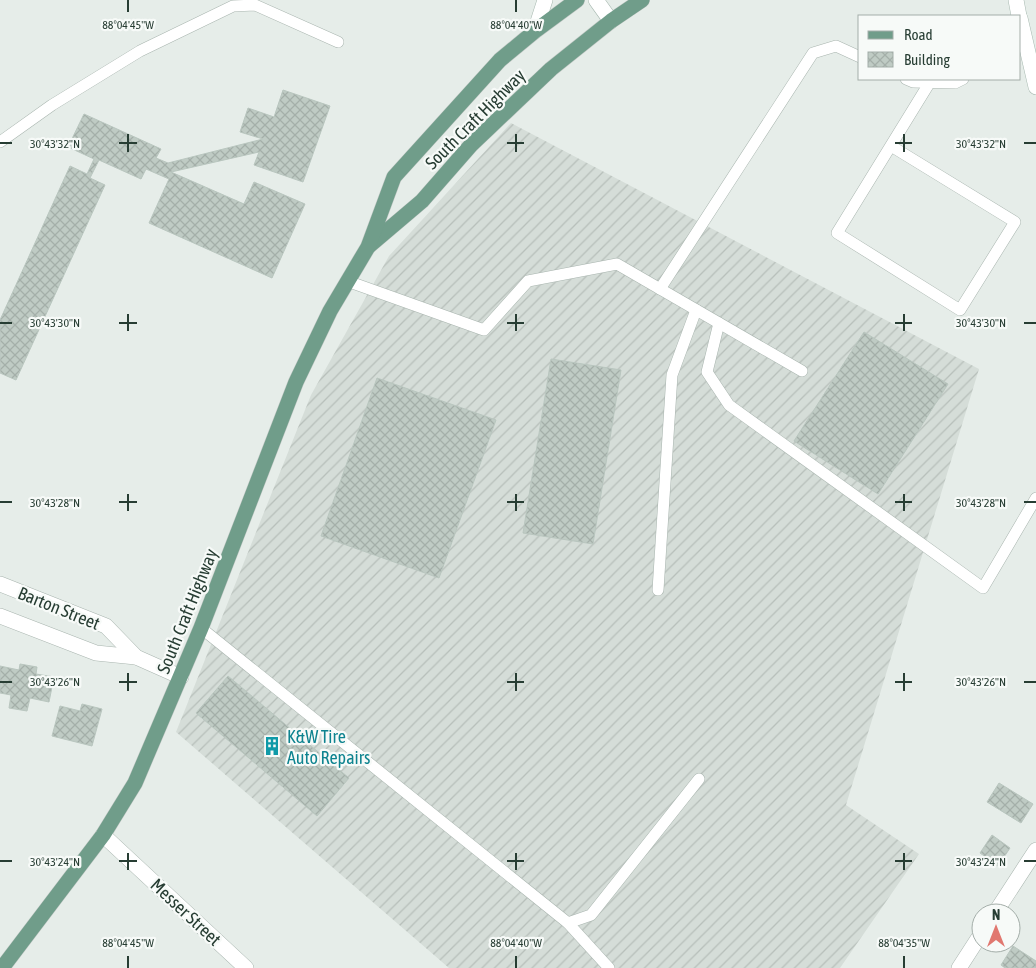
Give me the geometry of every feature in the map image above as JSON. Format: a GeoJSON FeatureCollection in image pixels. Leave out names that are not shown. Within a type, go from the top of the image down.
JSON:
{"type":"FeatureCollection","features":[{"type":"Feature","properties":{"kind":"main road","name":"South Craft Highway"},"geometry":{"type":"LineString","coordinates":[[2,968],[103,835],[134,783],[201,628],[296,382],[330,311],[368,247],[394,177],[500,60],[535,30],[577,0]]}},
{"type":"Feature","properties":{"kind":"main road","name":"South Craft Highway"},"geometry":{"type":"LineString","coordinates":[[368,247],[422,200],[471,145],[551,69],[611,20],[642,0]]}},
{"type":"Feature","properties":{"kind":"street"},"geometry":{"type":"LineString","coordinates":[[535,30],[545,0]]}},
{"type":"Feature","properties":{"kind":"street"},"geometry":{"type":"LineString","coordinates":[[596,0],[611,20]]}},
{"type":"Feature","properties":{"kind":"street"},"geometry":{"type":"LineString","coordinates":[[1016,0],[1020,15]]}},
{"type":"Feature","properties":{"kind":"street"},"geometry":{"type":"LineString","coordinates":[[1021,27],[1023,47],[1036,87]]}},
{"type":"Feature","properties":{"kind":"street","name":"Barton Street"},"geometry":{"type":"LineString","coordinates":[[0,584],[106,626],[136,656],[181,677]]}},
{"type":"Feature","properties":{"kind":"street","name":"Barton Street"},"geometry":{"type":"LineString","coordinates":[[0,616],[96,653],[136,656]]}},
{"type":"Feature","properties":{"kind":"street","name":"Messer Street"},"geometry":{"type":"LineString","coordinates":[[103,835],[246,968]]}},
{"type":"Feature","properties":{"kind":"street"},"geometry":{"type":"LineString","coordinates":[[1001,903],[1036,850]]}},
{"type":"Feature","properties":{"kind":"street"},"geometry":{"type":"LineString","coordinates":[[958,968],[971,949]]}},
{"type":"Feature","properties":{"kind":"lane"},"geometry":{"type":"LineString","coordinates":[[0,142],[52,104],[140,51],[233,6],[255,5],[338,42]]}},
{"type":"Feature","properties":{"kind":"lane"},"geometry":{"type":"LineString","coordinates":[[660,289],[813,54],[836,46],[858,56]]}},
{"type":"Feature","properties":{"kind":"lane"},"geometry":{"type":"LineString","coordinates":[[908,80],[913,82],[956,82],[961,80]]}},
{"type":"Feature","properties":{"kind":"lane"},"geometry":{"type":"LineString","coordinates":[[891,146],[1016,222],[960,310],[837,234],[930,82]]}},
{"type":"Feature","properties":{"kind":"lane"},"geometry":{"type":"LineString","coordinates":[[347,281],[484,330],[528,281],[617,264],[802,371]]}},
{"type":"Feature","properties":{"kind":"lane"},"geometry":{"type":"LineString","coordinates":[[658,590],[672,375],[696,310]]}},
{"type":"Feature","properties":{"kind":"lane"},"geometry":{"type":"LineString","coordinates":[[719,323],[707,372],[729,405],[982,588],[1036,498]]}},
{"type":"Feature","properties":{"kind":"lane"},"geometry":{"type":"LineString","coordinates":[[201,628],[568,922],[609,968]]}},
{"type":"Feature","properties":{"kind":"lane"},"geometry":{"type":"LineString","coordinates":[[568,922],[591,915],[699,779]]}},
{"type":"Feature","properties":{"kind":"shaded area"},"geometry":{"type":"Polygon","coordinates":[[[511,123],[979,369],[846,805],[919,854],[840,968],[449,968],[176,732],[311,395],[389,256],[511,123]]]}},
{"type":"Feature","properties":{"kind":"building"},"geometry":{"type":"Polygon","coordinates":[[[283,90],[330,106],[303,182],[254,165],[259,152],[171,172],[244,204],[254,182],[305,204],[272,278],[149,223],[169,179],[146,169],[141,179],[99,160],[90,178],[105,185],[16,380],[0,373],[0,320],[70,166],[87,174],[94,159],[68,147],[84,114],[161,149],[156,158],[168,163],[263,139],[240,132],[248,108],[274,117],[283,90]]]}},
{"type":"Feature","properties":{"kind":"building"},"geometry":{"type":"Polygon","coordinates":[[[864,332],[948,384],[878,494],[794,441],[864,332]]]}},
{"type":"Feature","properties":{"kind":"building"},"geometry":{"type":"Polygon","coordinates":[[[551,359],[621,370],[593,544],[523,533],[551,359]]]}},
{"type":"Feature","properties":{"kind":"building"},"geometry":{"type":"Polygon","coordinates":[[[377,378],[496,420],[439,578],[321,536],[377,378]]]}},
{"type":"Feature","properties":{"kind":"building"},"geometry":{"type":"Polygon","coordinates":[[[20,664],[37,667],[36,674],[54,677],[49,702],[30,698],[27,711],[9,708],[11,695],[0,693],[0,666],[19,670],[20,664]]]}},
{"type":"Feature","properties":{"kind":"building","name":"K&W Tire Auto Repairs"},"geometry":{"type":"Polygon","coordinates":[[[228,676],[349,778],[317,816],[196,713],[228,676]]]}},
{"type":"Feature","properties":{"kind":"building"},"geometry":{"type":"Polygon","coordinates":[[[82,704],[102,709],[92,746],[52,736],[60,706],[80,711],[82,704]]]}},
{"type":"Feature","properties":{"kind":"building"},"geometry":{"type":"Polygon","coordinates":[[[999,783],[1033,804],[1021,823],[987,802],[999,783]]]}},
{"type":"Feature","properties":{"kind":"building"},"geometry":{"type":"Polygon","coordinates":[[[992,835],[1010,848],[998,866],[980,853],[992,835]]]}},
{"type":"Feature","properties":{"kind":"building"},"geometry":{"type":"Polygon","coordinates":[[[1021,951],[1036,961],[1036,968],[1005,968],[1001,965],[1009,953],[1021,953],[1021,951]]]}},
{"type":"Feature","properties":{"kind":"place","name":"K&W Tire Auto Repairs"},"geometry":{"type":"Point","coordinates":[272,746]}}]}
